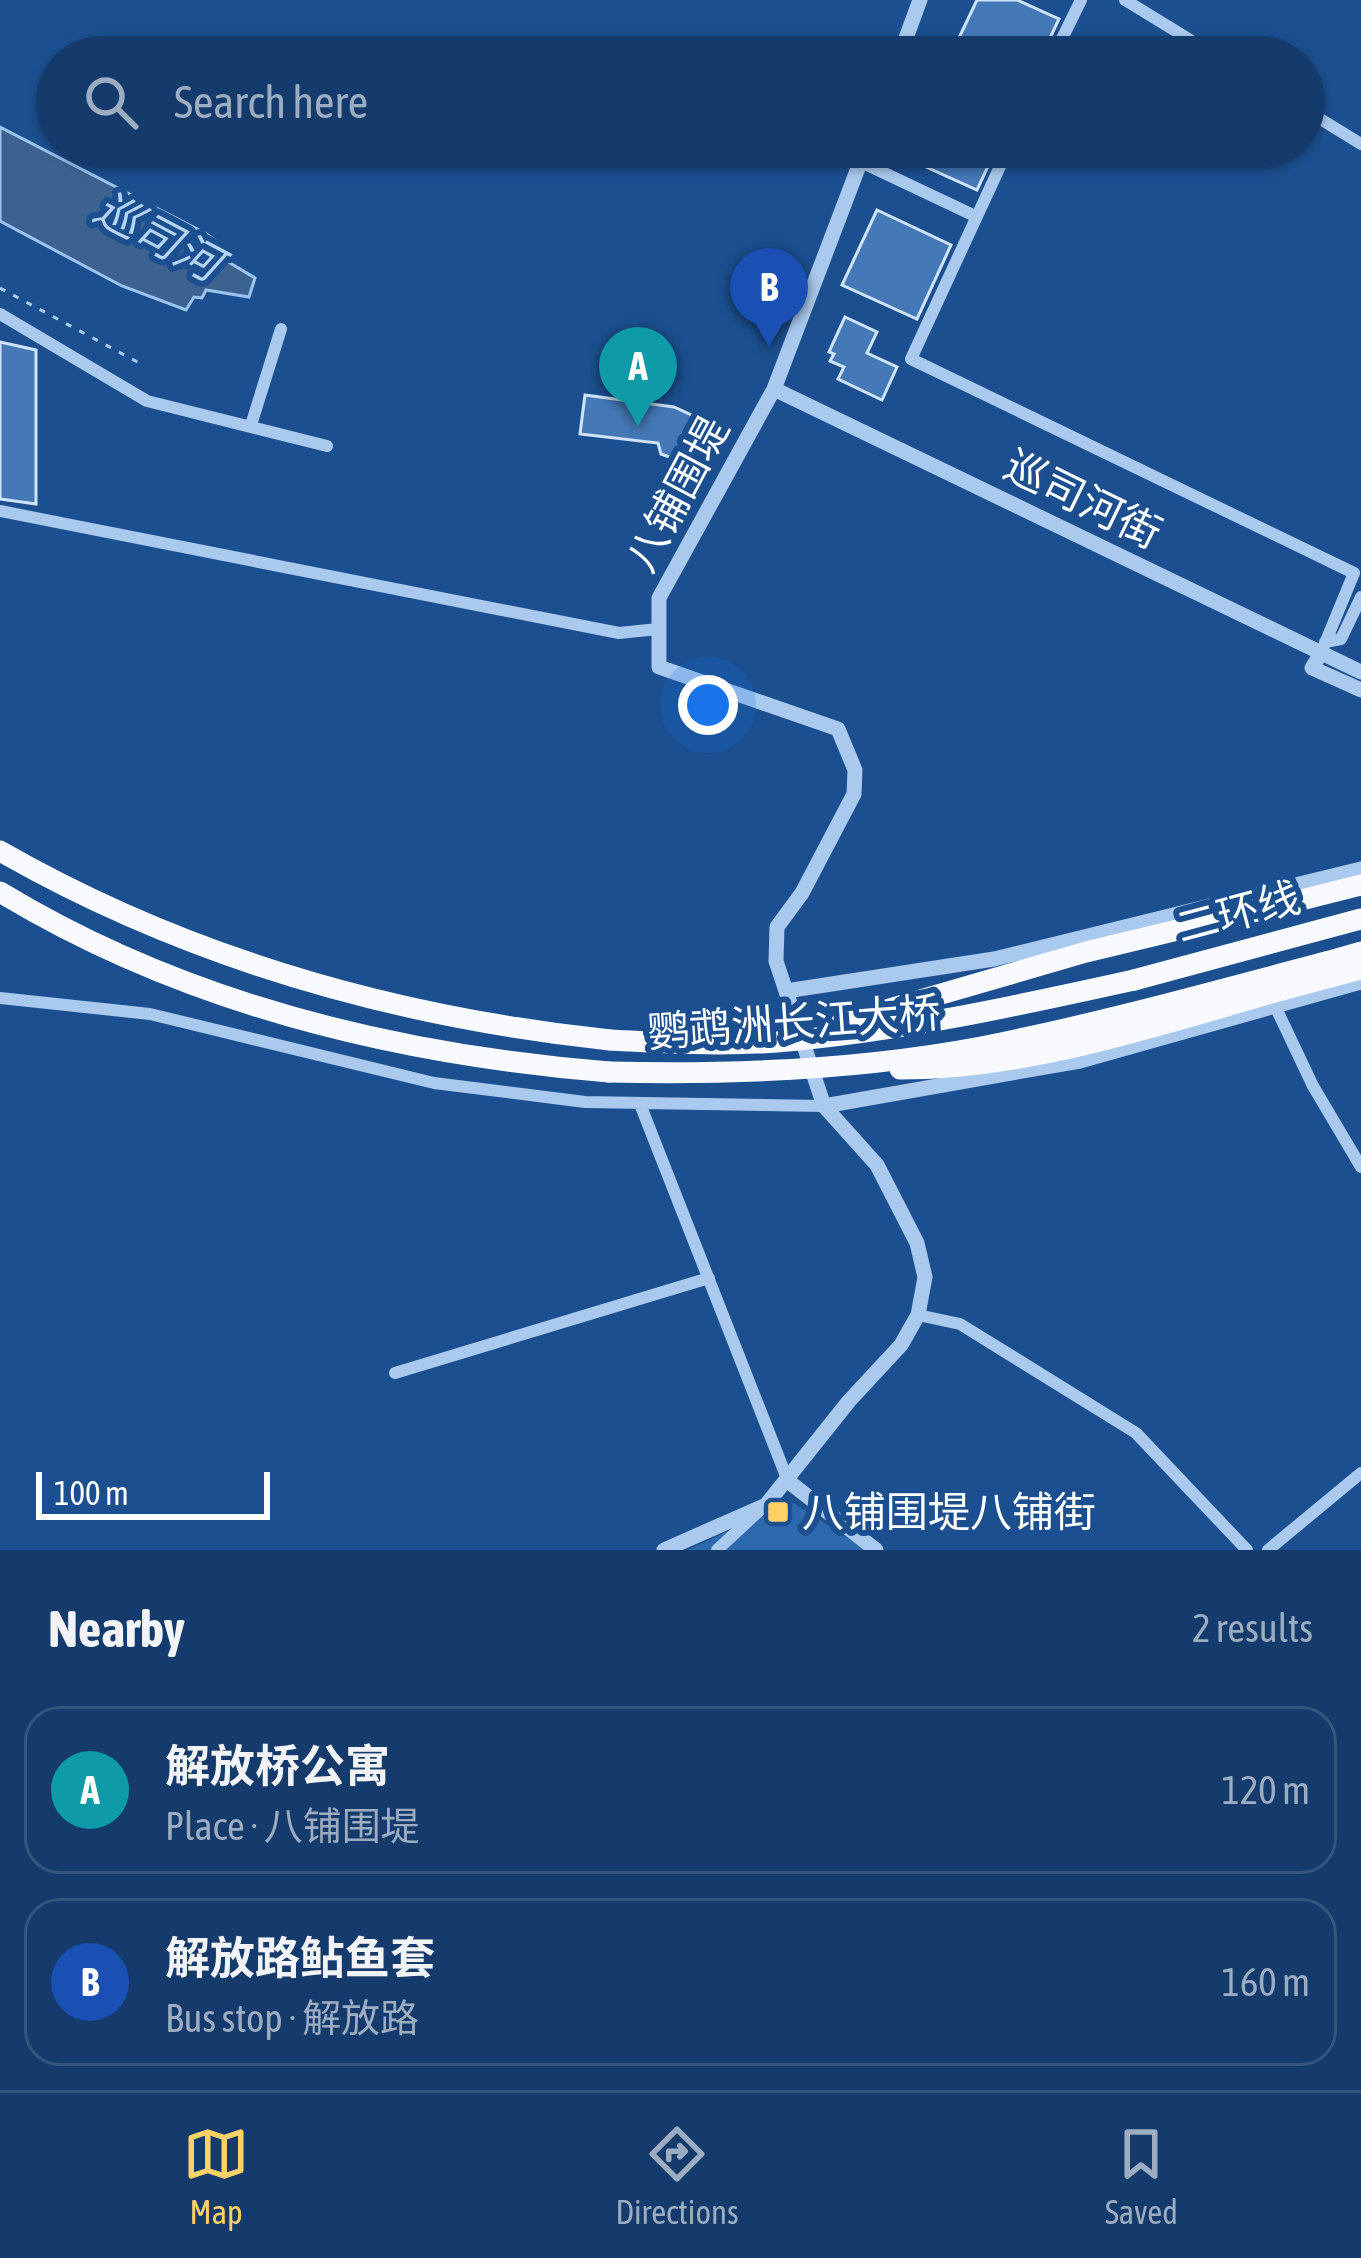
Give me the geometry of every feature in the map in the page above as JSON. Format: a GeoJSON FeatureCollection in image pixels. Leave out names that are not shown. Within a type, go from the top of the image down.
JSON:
{"type":"FeatureCollection","features":[{"type":"Feature","properties":{"kind":"highway","name":"鹦鹉洲长江大桥"},"geometry":{"type":"LineString","coordinates":[[0,851],[51,880],[245,964],[378,1002],[519,1030],[694,1044],[777,1042],[963,1018],[1135,980]]}},
{"type":"Feature","properties":{"kind":"highway"},"geometry":{"type":"LineString","coordinates":[[777,1042],[1086,952],[1361,885]]}},
{"type":"Feature","properties":{"kind":"highway","name":"鹦鹉洲长江大桥"},"geometry":{"type":"LineString","coordinates":[[0,892],[132,958],[326,1027],[518,1065],[609,1072],[692,1074],[809,1068],[977,1048],[1327,962]]}},
{"type":"Feature","properties":{"kind":"highway","name":"二环线"},"geometry":{"type":"LineString","coordinates":[[1135,980],[1361,919]]}},
{"type":"Feature","properties":{"kind":"highway","name":"二环线"},"geometry":{"type":"LineString","coordinates":[[1327,962],[1361,952]]}},
{"type":"Feature","properties":{"kind":"highway"},"geometry":{"type":"LineString","coordinates":[[809,1068],[944,1069],[1085,1045],[1279,998],[1361,969]]}},
{"type":"Feature","properties":{"kind":"street"},"geometry":{"type":"LineString","coordinates":[[907,36],[920,0]]}},
{"type":"Feature","properties":{"kind":"street"},"geometry":{"type":"LineString","coordinates":[[1063,36],[1081,0]]}},
{"type":"Feature","properties":{"kind":"street"},"geometry":{"type":"LineString","coordinates":[[1125,0],[1184,36]]}},
{"type":"Feature","properties":{"kind":"street"},"geometry":{"type":"LineString","coordinates":[[1325,123],[1361,144]]}},
{"type":"Feature","properties":{"kind":"street","name":"八铺围堤"},"geometry":{"type":"LineString","coordinates":[[859,168],[774,388],[659,598],[658,667],[838,729],[850,757],[854,794],[802,893],[777,927],[776,961],[824,1106],[877,1165],[916,1243],[925,1277],[918,1315]]}},
{"type":"Feature","properties":{"kind":"street"},"geometry":{"type":"LineString","coordinates":[[888,168],[975,216]]}},
{"type":"Feature","properties":{"kind":"street"},"geometry":{"type":"LineString","coordinates":[[999,168],[910,359],[1354,573],[1312,668],[1361,690]]}},
{"type":"Feature","properties":{"kind":"street"},"geometry":{"type":"LineString","coordinates":[[0,314],[147,401],[327,446]]}},
{"type":"Feature","properties":{"kind":"street"},"geometry":{"type":"LineString","coordinates":[[251,425],[280,328]]}},
{"type":"Feature","properties":{"kind":"street","name":"巡司河街"},"geometry":{"type":"LineString","coordinates":[[774,388],[1323,647],[1361,672]]}},
{"type":"Feature","properties":{"kind":"street"},"geometry":{"type":"LineString","coordinates":[[0,511],[619,633],[658,629]]}},
{"type":"Feature","properties":{"kind":"street"},"geometry":{"type":"LineString","coordinates":[[1323,647],[1341,639],[1361,597]]}},
{"type":"Feature","properties":{"kind":"street"},"geometry":{"type":"LineString","coordinates":[[786,991],[994,959],[1361,869]]}},
{"type":"Feature","properties":{"kind":"street"},"geometry":{"type":"LineString","coordinates":[[0,998],[122,1010],[434,1082],[585,1102],[824,1106],[1080,1061],[1279,998],[1361,982]]}},
{"type":"Feature","properties":{"kind":"street"},"geometry":{"type":"LineString","coordinates":[[1279,998],[1313,1086],[1361,1167]]}},
{"type":"Feature","properties":{"kind":"street"},"geometry":{"type":"LineString","coordinates":[[640,1104],[788,1481],[876,1550]]}},
{"type":"Feature","properties":{"kind":"street"},"geometry":{"type":"LineString","coordinates":[[395,1373],[710,1277]]}},
{"type":"Feature","properties":{"kind":"street"},"geometry":{"type":"LineString","coordinates":[[717,1550],[788,1481],[849,1401],[901,1345],[918,1315],[960,1324],[1136,1433],[1247,1550]]}},
{"type":"Feature","properties":{"kind":"street"},"geometry":{"type":"LineString","coordinates":[[1268,1550],[1361,1473]]}},
{"type":"Feature","properties":{"kind":"street"},"geometry":{"type":"LineString","coordinates":[[664,1550],[766,1505]]}},
{"type":"Feature","properties":{"kind":"path"},"geometry":{"type":"LineString","coordinates":[[0,288],[143,365]]}},
{"type":"Feature","properties":{"kind":"shaded area"},"geometry":{"type":"Polygon","coordinates":[[[790,1501],[867,1550],[688,1550],[790,1501]]]}},
{"type":"Feature","properties":{"kind":"water","name":"巡司河"},"geometry":{"type":"Polygon","coordinates":[[[0,127],[36,146],[36,168],[79,168],[205,233],[221,244],[220,257],[255,278],[249,297],[206,290],[186,310],[122,286],[0,221],[0,127]]]}},
{"type":"Feature","properties":{"kind":"building"},"geometry":{"type":"Polygon","coordinates":[[[977,0],[1017,0],[1059,19],[1051,36],[960,36],[977,0]]]}},
{"type":"Feature","properties":{"kind":"building"},"geometry":{"type":"Polygon","coordinates":[[[928,168],[987,168],[977,190],[928,168]]]}},
{"type":"Feature","properties":{"kind":"building"},"geometry":{"type":"Polygon","coordinates":[[[877,210],[951,245],[917,319],[842,285],[877,210]]]}},
{"type":"Feature","properties":{"kind":"building"},"geometry":{"type":"Polygon","coordinates":[[[845,317],[877,332],[867,353],[897,367],[882,400],[838,379],[844,367],[830,361],[834,354],[829,352],[845,317]]]}},
{"type":"Feature","properties":{"kind":"building"},"geometry":{"type":"Polygon","coordinates":[[[0,342],[36,350],[36,504],[0,499],[0,342]]]}},
{"type":"Feature","properties":{"kind":"building"},"geometry":{"type":"Polygon","coordinates":[[[585,395],[674,407],[698,418],[678,460],[661,454],[658,443],[580,434],[585,395]]]}},
{"type":"Feature","properties":{"kind":"place","name":"解放路鲇鱼套"},"geometry":{"type":"Point","coordinates":[769,347]}},
{"type":"Feature","properties":{"kind":"place","name":"解放桥公寓"},"geometry":{"type":"Point","coordinates":[638,426]}},
{"type":"Feature","properties":{"kind":"place","name":"八铺围堤八铺街"},"geometry":{"type":"Point","coordinates":[778,1512]}}]}
